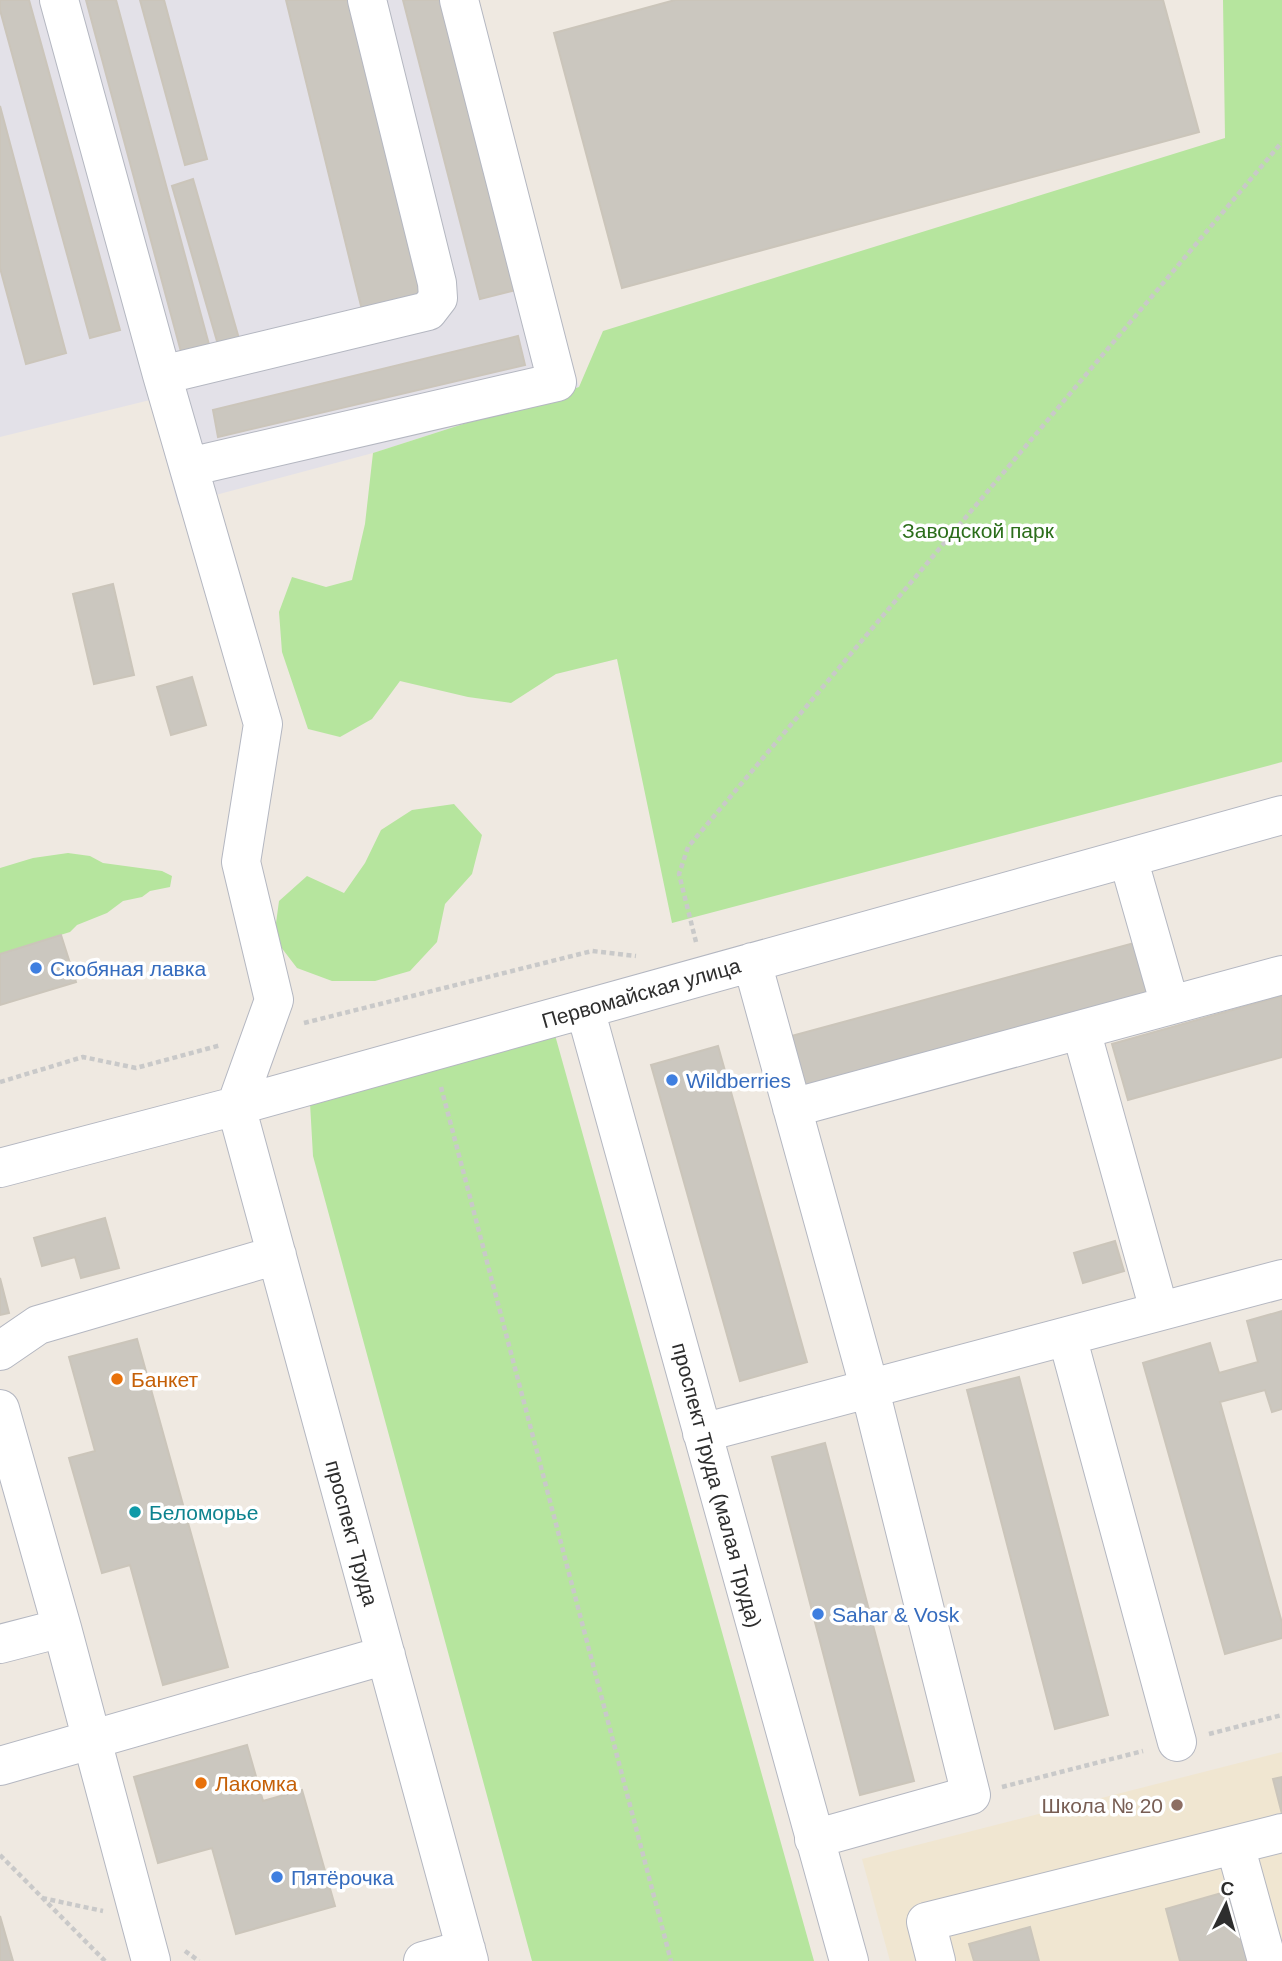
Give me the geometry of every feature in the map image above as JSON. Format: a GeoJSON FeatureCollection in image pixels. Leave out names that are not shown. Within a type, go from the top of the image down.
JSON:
{"type":"FeatureCollection","features":[{"type":"Feature","properties":{"kind":"street"},"geometry":{"type":"LineString","coordinates":[[59,0],[162,375],[263,724],[241,862],[274,1000],[236,1105]]}},
{"type":"Feature","properties":{"kind":"street"},"geometry":{"type":"LineString","coordinates":[[162,375],[428,311],[439,298],[438,283],[367,0]]}},
{"type":"Feature","properties":{"kind":"street"},"geometry":{"type":"LineString","coordinates":[[189,467],[557,382],[459,0]]}},
{"type":"Feature","properties":{"kind":"street","name":"Первомайская улица"},"geometry":{"type":"LineString","coordinates":[[0,1168],[1282,816]]}},
{"type":"Feature","properties":{"kind":"street"},"geometry":{"type":"LineString","coordinates":[[1128,858],[1170,1005]]}},
{"type":"Feature","properties":{"kind":"street"},"geometry":{"type":"LineString","coordinates":[[752,962],[870,1390],[971,1795],[814,1839]]}},
{"type":"Feature","properties":{"kind":"street"},"geometry":{"type":"LineString","coordinates":[[792,1108],[1282,975]]}},
{"type":"Feature","properties":{"kind":"street","name":"проспект Труда (малая Труда)"},"geometry":{"type":"LineString","coordinates":[[585,1009],[849,1961]]}},
{"type":"Feature","properties":{"kind":"street"},"geometry":{"type":"LineString","coordinates":[[1081,1030],[1159,1310]]}},
{"type":"Feature","properties":{"kind":"street","name":"проспект Труда"},"geometry":{"type":"LineString","coordinates":[[236,1105],[468,1955]]}},
{"type":"Feature","properties":{"kind":"street"},"geometry":{"type":"LineString","coordinates":[[0,1351],[38,1325],[276,1255]]}},
{"type":"Feature","properties":{"kind":"street"},"geometry":{"type":"LineString","coordinates":[[702,1433],[1282,1279]]}},
{"type":"Feature","properties":{"kind":"street"},"geometry":{"type":"LineString","coordinates":[[1066,1336],[1177,1742]]}},
{"type":"Feature","properties":{"kind":"street"},"geometry":{"type":"LineString","coordinates":[[0,1409],[151,1961]]}},
{"type":"Feature","properties":{"kind":"street"},"geometry":{"type":"LineString","coordinates":[[0,1644],[62,1628]]}},
{"type":"Feature","properties":{"kind":"street"},"geometry":{"type":"LineString","coordinates":[[0,1766],[386,1655]]}},
{"type":"Feature","properties":{"kind":"street"},"geometry":{"type":"LineString","coordinates":[[936,1961],[926,1922],[1282,1833]]}},
{"type":"Feature","properties":{"kind":"street"},"geometry":{"type":"LineString","coordinates":[[1235,1845],[1267,1961]]}},
{"type":"Feature","properties":{"kind":"street"},"geometry":{"type":"LineString","coordinates":[[423,1961],[468,1955]]}},
{"type":"Feature","properties":{"kind":"path"},"geometry":{"type":"LineString","coordinates":[[696,943],[679,874],[688,847],[1282,142]]}},
{"type":"Feature","properties":{"kind":"path"},"geometry":{"type":"LineString","coordinates":[[0,1082],[83,1057],[136,1068],[592,951],[644,957]]}},
{"type":"Feature","properties":{"kind":"path"},"geometry":{"type":"LineString","coordinates":[[440,1087],[671,1961]]}},
{"type":"Feature","properties":{"kind":"path"},"geometry":{"type":"LineString","coordinates":[[971,1795],[1282,1715]]}},
{"type":"Feature","properties":{"kind":"path"},"geometry":{"type":"LineString","coordinates":[[0,1855],[105,1961]]}},
{"type":"Feature","properties":{"kind":"shaded area"},"geometry":{"type":"Polygon","coordinates":[[[0,0],[476,0],[554,304],[579,387],[373,453],[178,505],[150,400],[0,437],[0,0]]]}},
{"type":"Feature","properties":{"kind":"shaded area","name":"Школа № 20"},"geometry":{"type":"Polygon","coordinates":[[[1282,1752],[1282,1961],[890,1961],[862,1859],[1282,1752]]]}},
{"type":"Feature","properties":{"kind":"green space","name":"Заводской парк"},"geometry":{"type":"Polygon","coordinates":[[[1223,0],[1282,0],[1282,762],[672,923],[617,659],[556,674],[511,703],[468,697],[400,681],[372,719],[340,737],[308,729],[282,652],[279,612],[292,577],[326,587],[352,580],[365,524],[373,453],[579,387],[603,331],[1225,138],[1223,0]]]}},
{"type":"Feature","properties":{"kind":"green space"},"geometry":{"type":"Polygon","coordinates":[[[454,804],[482,835],[472,874],[445,904],[437,942],[410,971],[375,981],[332,981],[297,968],[274,938],[279,901],[307,876],[344,893],[365,863],[381,830],[412,810],[454,804]]]}},
{"type":"Feature","properties":{"kind":"green space"},"geometry":{"type":"Polygon","coordinates":[[[68,853],[90,856],[103,863],[162,871],[172,876],[170,887],[123,901],[107,913],[77,925],[70,932],[0,954],[0,868],[33,858],[68,853]]]}},
{"type":"Feature","properties":{"kind":"green space"},"geometry":{"type":"Polygon","coordinates":[[[555,1035],[814,1961],[532,1961],[313,1156],[310,1103],[555,1035]]]}},
{"type":"Feature","properties":{"kind":"building"},"geometry":{"type":"Polygon","coordinates":[[[0,0],[29,0],[120,330],[90,338],[0,10],[0,0]]]}},
{"type":"Feature","properties":{"kind":"building"},"geometry":{"type":"Polygon","coordinates":[[[86,0],[116,0],[211,352],[183,359],[86,0]]]}},
{"type":"Feature","properties":{"kind":"building"},"geometry":{"type":"Polygon","coordinates":[[[140,0],[164,0],[207,159],[185,165],[140,0]]]}},
{"type":"Feature","properties":{"kind":"building"},"geometry":{"type":"Polygon","coordinates":[[[286,0],[352,0],[426,303],[364,318],[286,0]]]}},
{"type":"Feature","properties":{"kind":"building"},"geometry":{"type":"Polygon","coordinates":[[[403,0],[441,0],[516,290],[480,299],[403,0]]]}},
{"type":"Feature","properties":{"kind":"building"},"geometry":{"type":"Polygon","coordinates":[[[675,0],[1163,0],[1199,132],[622,288],[554,33],[675,0]]]}},
{"type":"Feature","properties":{"kind":"building"},"geometry":{"type":"Polygon","coordinates":[[[0,106],[66,353],[26,364],[0,268],[0,106]]]}},
{"type":"Feature","properties":{"kind":"building"},"geometry":{"type":"Polygon","coordinates":[[[193,179],[240,342],[219,348],[172,186],[193,179]]]}},
{"type":"Feature","properties":{"kind":"building"},"geometry":{"type":"Polygon","coordinates":[[[518,336],[525,365],[218,437],[213,410],[518,336]]]}},
{"type":"Feature","properties":{"kind":"building"},"geometry":{"type":"Polygon","coordinates":[[[113,584],[134,675],[94,684],[73,594],[113,584]]]}},
{"type":"Feature","properties":{"kind":"building"},"geometry":{"type":"Polygon","coordinates":[[[192,677],[206,725],[171,735],[157,687],[192,677]]]}},
{"type":"Feature","properties":{"kind":"building","name":"Скобяная лавка"},"geometry":{"type":"Polygon","coordinates":[[[61,935],[76,982],[0,1005],[0,954],[61,935]]]}},
{"type":"Feature","properties":{"kind":"building"},"geometry":{"type":"Polygon","coordinates":[[[1138,942],[1154,1002],[805,1096],[788,1037],[1138,942]]]}},
{"type":"Feature","properties":{"kind":"building"},"geometry":{"type":"Polygon","coordinates":[[[1282,996],[1282,1057],[1128,1100],[1112,1044],[1282,996]]]}},
{"type":"Feature","properties":{"kind":"building"},"geometry":{"type":"Polygon","coordinates":[[[718,1046],[807,1362],[740,1381],[651,1065],[718,1046]]]}},
{"type":"Feature","properties":{"kind":"building"},"geometry":{"type":"Polygon","coordinates":[[[105,1218],[119,1268],[81,1278],[75,1257],[42,1266],[34,1238],[105,1218]]]}},
{"type":"Feature","properties":{"kind":"building"},"geometry":{"type":"Polygon","coordinates":[[[1115,1241],[1124,1271],[1083,1283],[1074,1253],[1115,1241]]]}},
{"type":"Feature","properties":{"kind":"building"},"geometry":{"type":"Polygon","coordinates":[[[0,1278],[9,1313],[0,1315],[0,1278]]]}},
{"type":"Feature","properties":{"kind":"building"},"geometry":{"type":"Polygon","coordinates":[[[1282,1311],[1282,1409],[1272,1412],[1265,1390],[1220,1402],[1282,1623],[1282,1638],[1225,1654],[1143,1363],[1210,1343],[1219,1373],[1258,1362],[1247,1321],[1282,1311]]]}},
{"type":"Feature","properties":{"kind":"building","name":"Беломорье"},"geometry":{"type":"Polygon","coordinates":[[[137,1339],[228,1667],[163,1685],[130,1565],[102,1573],[69,1458],[95,1451],[69,1357],[137,1339]]]}},
{"type":"Feature","properties":{"kind":"building"},"geometry":{"type":"Polygon","coordinates":[[[1019,1377],[1108,1715],[1055,1729],[967,1390],[1019,1377]]]}},
{"type":"Feature","properties":{"kind":"building"},"geometry":{"type":"Polygon","coordinates":[[[825,1443],[914,1781],[860,1795],[772,1457],[825,1443]]]}},
{"type":"Feature","properties":{"kind":"building"},"geometry":{"type":"Polygon","coordinates":[[[247,1745],[263,1801],[302,1790],[335,1906],[236,1934],[212,1848],[158,1863],[134,1777],[247,1745]]]}},
{"type":"Feature","properties":{"kind":"building"},"geometry":{"type":"Polygon","coordinates":[[[1282,1777],[1282,1814],[1273,1779],[1282,1777]]]}},
{"type":"Feature","properties":{"kind":"building"},"geometry":{"type":"Polygon","coordinates":[[[1232,1890],[1251,1961],[1180,1961],[1166,1909],[1232,1890]]]}},
{"type":"Feature","properties":{"kind":"building"},"geometry":{"type":"Polygon","coordinates":[[[0,1916],[13,1961],[0,1961],[0,1916]]]}},
{"type":"Feature","properties":{"kind":"building"},"geometry":{"type":"Polygon","coordinates":[[[1030,1927],[1039,1961],[974,1961],[969,1944],[1030,1927]]]}},
{"type":"Feature","properties":{"kind":"place","name":"Скобяная лавка"},"geometry":{"type":"Point","coordinates":[36,968]}},
{"type":"Feature","properties":{"kind":"place","name":"Wildberries"},"geometry":{"type":"Point","coordinates":[672,1080]}},
{"type":"Feature","properties":{"kind":"place","name":"Банкет"},"geometry":{"type":"Point","coordinates":[117,1379]}},
{"type":"Feature","properties":{"kind":"place","name":"Беломорье"},"geometry":{"type":"Point","coordinates":[135,1512]}},
{"type":"Feature","properties":{"kind":"place","name":"Sahar & Vosk"},"geometry":{"type":"Point","coordinates":[818,1614]}},
{"type":"Feature","properties":{"kind":"place","name":"Лакомка"},"geometry":{"type":"Point","coordinates":[201,1783]}},
{"type":"Feature","properties":{"kind":"place","name":"Школа № 20"},"geometry":{"type":"Point","coordinates":[1177,1805]}},
{"type":"Feature","properties":{"kind":"place","name":"Пятёрочка"},"geometry":{"type":"Point","coordinates":[277,1877]}}]}
